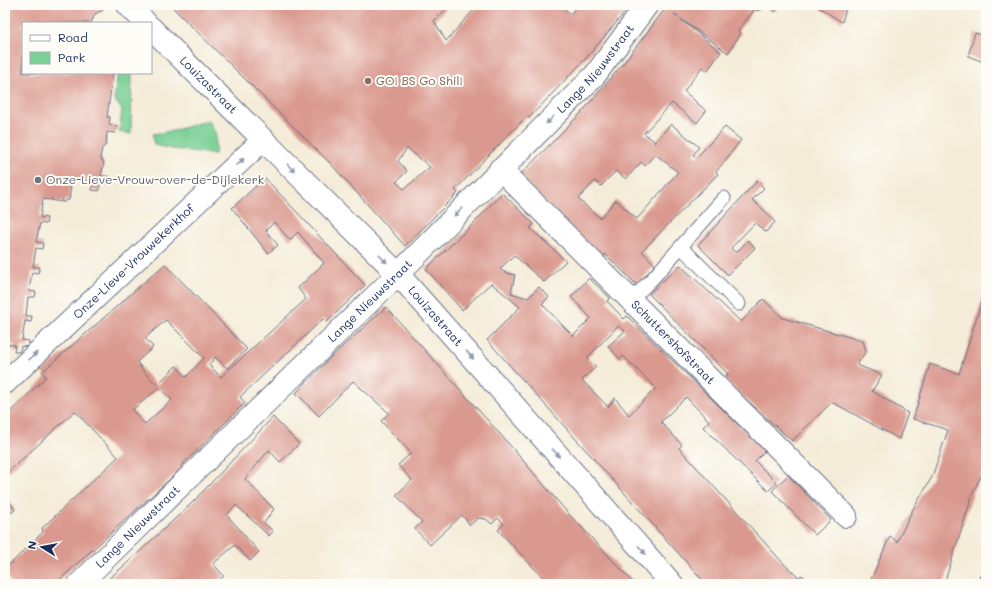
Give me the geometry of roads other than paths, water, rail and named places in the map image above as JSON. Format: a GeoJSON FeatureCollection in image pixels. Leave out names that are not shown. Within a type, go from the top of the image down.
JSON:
{"type":"FeatureCollection","features":[{"type":"Feature","properties":{"kind":"street"},"geometry":{"type":"LineString","coordinates":[[128,5],[145,22]]}},
{"type":"Feature","properties":{"kind":"street","name":"Lange Nieuwstraat"},"geometry":{"type":"LineString","coordinates":[[80,584],[398,274],[500,169],[595,75],[647,5]]}},
{"type":"Feature","properties":{"kind":"street","name":"Louizastraat"},"geometry":{"type":"LineString","coordinates":[[152,29],[398,274],[672,584]]}},
{"type":"Feature","properties":{"kind":"street","name":"Onze-Lieve-Vrouwekerkhof"},"geometry":{"type":"LineString","coordinates":[[5,383],[263,140]]}},
{"type":"Feature","properties":{"kind":"street","name":"Schuttershofstraat"},"geometry":{"type":"LineString","coordinates":[[500,169],[846,516]]}},
{"type":"Feature","properties":{"kind":"lane"},"geometry":{"type":"LineString","coordinates":[[631,300],[681,247],[724,198]]}},
{"type":"Feature","properties":{"kind":"lane"},"geometry":{"type":"LineString","coordinates":[[681,247],[739,304]]}},
{"type":"Feature","properties":{"kind":"place","name":"GO! BS Go Shil!"},"geometry":{"type":"Point","coordinates":[368,81]}},
{"type":"Feature","properties":{"kind":"place","name":"Onze-Lieve-Vrouw-over-de-Dijlekerk"},"geometry":{"type":"Point","coordinates":[38,180]}}]}
